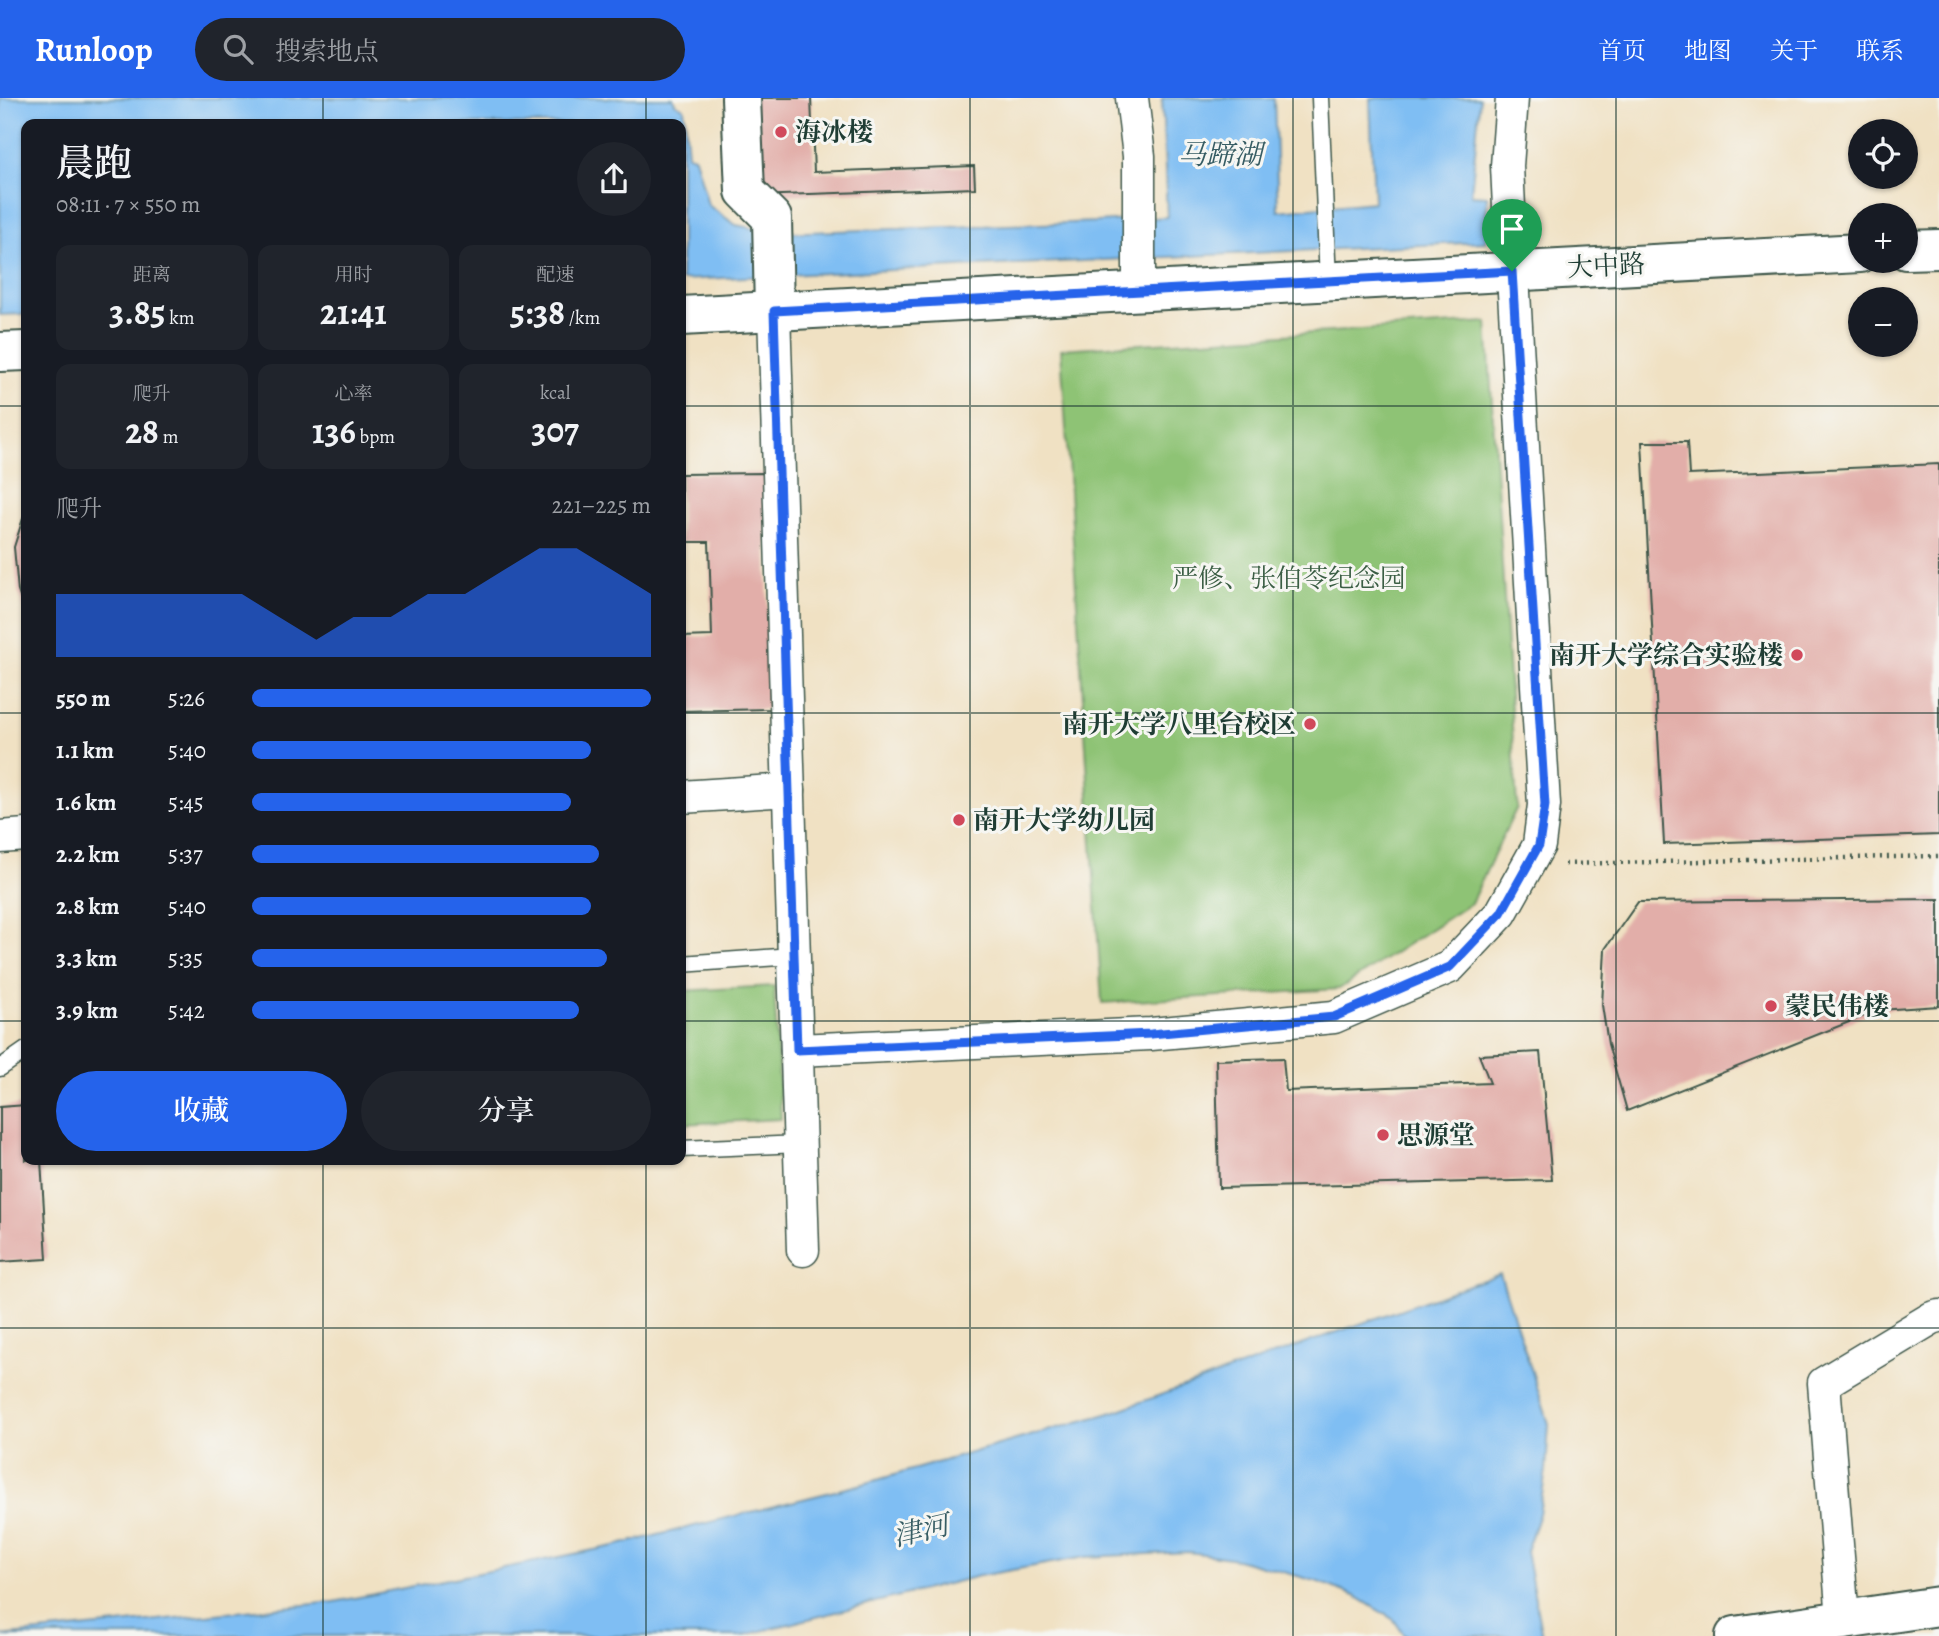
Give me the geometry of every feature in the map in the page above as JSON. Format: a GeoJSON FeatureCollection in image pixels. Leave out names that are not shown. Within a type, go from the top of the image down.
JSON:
{"type":"FeatureCollection","features":[{"type":"Feature","properties":{"kind":"street"},"geometry":{"type":"LineString","coordinates":[[741,98],[745,191],[772,218],[803,1250]]}},
{"type":"Feature","properties":{"kind":"street"},"geometry":{"type":"LineString","coordinates":[[1132,98],[1139,156],[1139,278]]}},
{"type":"Feature","properties":{"kind":"street"},"geometry":{"type":"LineString","coordinates":[[797,1050],[1151,1034],[1334,1017],[1450,967],[1501,913],[1539,845],[1545,805],[1507,166],[1512,98]]}},
{"type":"Feature","properties":{"kind":"street"},"geometry":{"type":"LineString","coordinates":[[1918,250],[1939,249]]}},
{"type":"Feature","properties":{"kind":"street","name":"大中路"},"geometry":{"type":"LineString","coordinates":[[686,315],[774,298],[1139,278],[1328,271],[1512,271],[1848,254]]}},
{"type":"Feature","properties":{"kind":"street"},"geometry":{"type":"LineString","coordinates":[[0,352],[21,351]]}},
{"type":"Feature","properties":{"kind":"street"},"geometry":{"type":"LineString","coordinates":[[686,797],[789,790]]}},
{"type":"Feature","properties":{"kind":"street"},"geometry":{"type":"LineString","coordinates":[[0,837],[21,835]]}},
{"type":"Feature","properties":{"kind":"street"},"geometry":{"type":"LineString","coordinates":[[1843,1619],[1824,1383],[1932,1318],[1939,1317]]}},
{"type":"Feature","properties":{"kind":"street"},"geometry":{"type":"LineString","coordinates":[[1735,1636],[1939,1606]]}},
{"type":"Feature","properties":{"kind":"lane"},"geometry":{"type":"LineString","coordinates":[[1320,98],[1328,271]]}},
{"type":"Feature","properties":{"kind":"lane"},"geometry":{"type":"LineString","coordinates":[[686,964],[794,956]]}},
{"type":"Feature","properties":{"kind":"lane"},"geometry":{"type":"LineString","coordinates":[[0,1068],[21,1054]]}},
{"type":"Feature","properties":{"kind":"lane"},"geometry":{"type":"LineString","coordinates":[[686,1149],[800,1144]]}},
{"type":"Feature","properties":{"kind":"path"},"geometry":{"type":"LineString","coordinates":[[1528,865],[1939,856]]}},
{"type":"Feature","properties":{"kind":"green space","name":"严修、张伯苓纪念园"},"geometry":{"type":"Polygon","coordinates":[[[1487,322],[1517,807],[1471,903],[1339,989],[1102,1003],[1061,349],[1487,322]]]}},
{"type":"Feature","properties":{"kind":"green space"},"geometry":{"type":"Polygon","coordinates":[[[774,986],[781,1119],[686,1124],[686,991],[774,986]]]}},
{"type":"Feature","properties":{"kind":"water"},"geometry":{"type":"Polygon","coordinates":[[[0,98],[673,98],[675,103],[684,108],[685,119],[21,119],[21,314],[0,315],[0,98]]]}},
{"type":"Feature","properties":{"kind":"water","name":"马蹄湖"},"geometry":{"type":"Polygon","coordinates":[[[1162,98],[1274,98],[1278,211],[1374,202],[1370,98],[1480,98],[1471,195],[1487,196],[1486,242],[686,280],[686,132],[688,155],[695,157],[708,205],[736,225],[778,233],[1098,222],[1167,217],[1162,98]]]}},
{"type":"Feature","properties":{"kind":"water","name":"津河"},"geometry":{"type":"Polygon","coordinates":[[[1500,1274],[1549,1424],[1539,1514],[1526,1551],[1542,1636],[1405,1636],[1394,1620],[1355,1596],[1319,1582],[1237,1559],[1189,1552],[1085,1557],[979,1576],[741,1636],[0,1636],[334,1602],[614,1546],[863,1484],[1113,1412],[1500,1274]]]}},
{"type":"Feature","properties":{"kind":"building","name":"海冰楼"},"geometry":{"type":"Polygon","coordinates":[[[749,98],[811,98],[814,172],[974,166],[975,188],[753,196],[749,98]]]}},
{"type":"Feature","properties":{"kind":"building","name":"南开大学综合实验楼"},"geometry":{"type":"Polygon","coordinates":[[[1642,442],[1687,442],[1689,475],[1939,464],[1939,835],[1664,844],[1642,442]]]}},
{"type":"Feature","properties":{"kind":"building"},"geometry":{"type":"Polygon","coordinates":[[[765,473],[770,709],[686,711],[686,637],[712,636],[709,542],[686,542],[686,474],[765,473]]]}},
{"type":"Feature","properties":{"kind":"building"},"geometry":{"type":"Polygon","coordinates":[[[21,525],[21,600],[18,591],[14,547],[21,525]]]}},
{"type":"Feature","properties":{"kind":"building","name":"蒙民伟楼"},"geometry":{"type":"Polygon","coordinates":[[[1939,899],[1939,1006],[1879,1010],[1627,1111],[1608,1044],[1602,1005],[1605,949],[1638,902],[1939,899]]]}},
{"type":"Feature","properties":{"kind":"building","name":"思源堂"},"geometry":{"type":"Polygon","coordinates":[[[1540,1052],[1552,1180],[1219,1188],[1216,1060],[1283,1058],[1286,1091],[1490,1083],[1479,1055],[1540,1052]]]}},
{"type":"Feature","properties":{"kind":"building"},"geometry":{"type":"Polygon","coordinates":[[[21,1105],[21,1165],[41,1165],[47,1259],[0,1262],[0,1107],[21,1105]]]}},
{"type":"Feature","properties":{"kind":"place","name":"海冰楼"},"geometry":{"type":"Point","coordinates":[781,132]}},
{"type":"Feature","properties":{"kind":"place","name":"南开大学综合实验楼"},"geometry":{"type":"Point","coordinates":[1797,655]}},
{"type":"Feature","properties":{"kind":"place","name":"南开大学八里台校区"},"geometry":{"type":"Point","coordinates":[1310,724]}},
{"type":"Feature","properties":{"kind":"place","name":"南开大学幼儿园"},"geometry":{"type":"Point","coordinates":[959,820]}},
{"type":"Feature","properties":{"kind":"place","name":"蒙民伟楼"},"geometry":{"type":"Point","coordinates":[1771,1006]}},
{"type":"Feature","properties":{"kind":"place","name":"思源堂"},"geometry":{"type":"Point","coordinates":[1383,1135]}},
{"type":"Feature","properties":{"kind":"route"},"geometry":{"type":"LineString","coordinates":[[1512,271],[1545,805],[1539,845],[1501,913],[1450,967],[1334,1017],[1151,1034],[797,1050],[774,311],[1512,271]]}}]}
